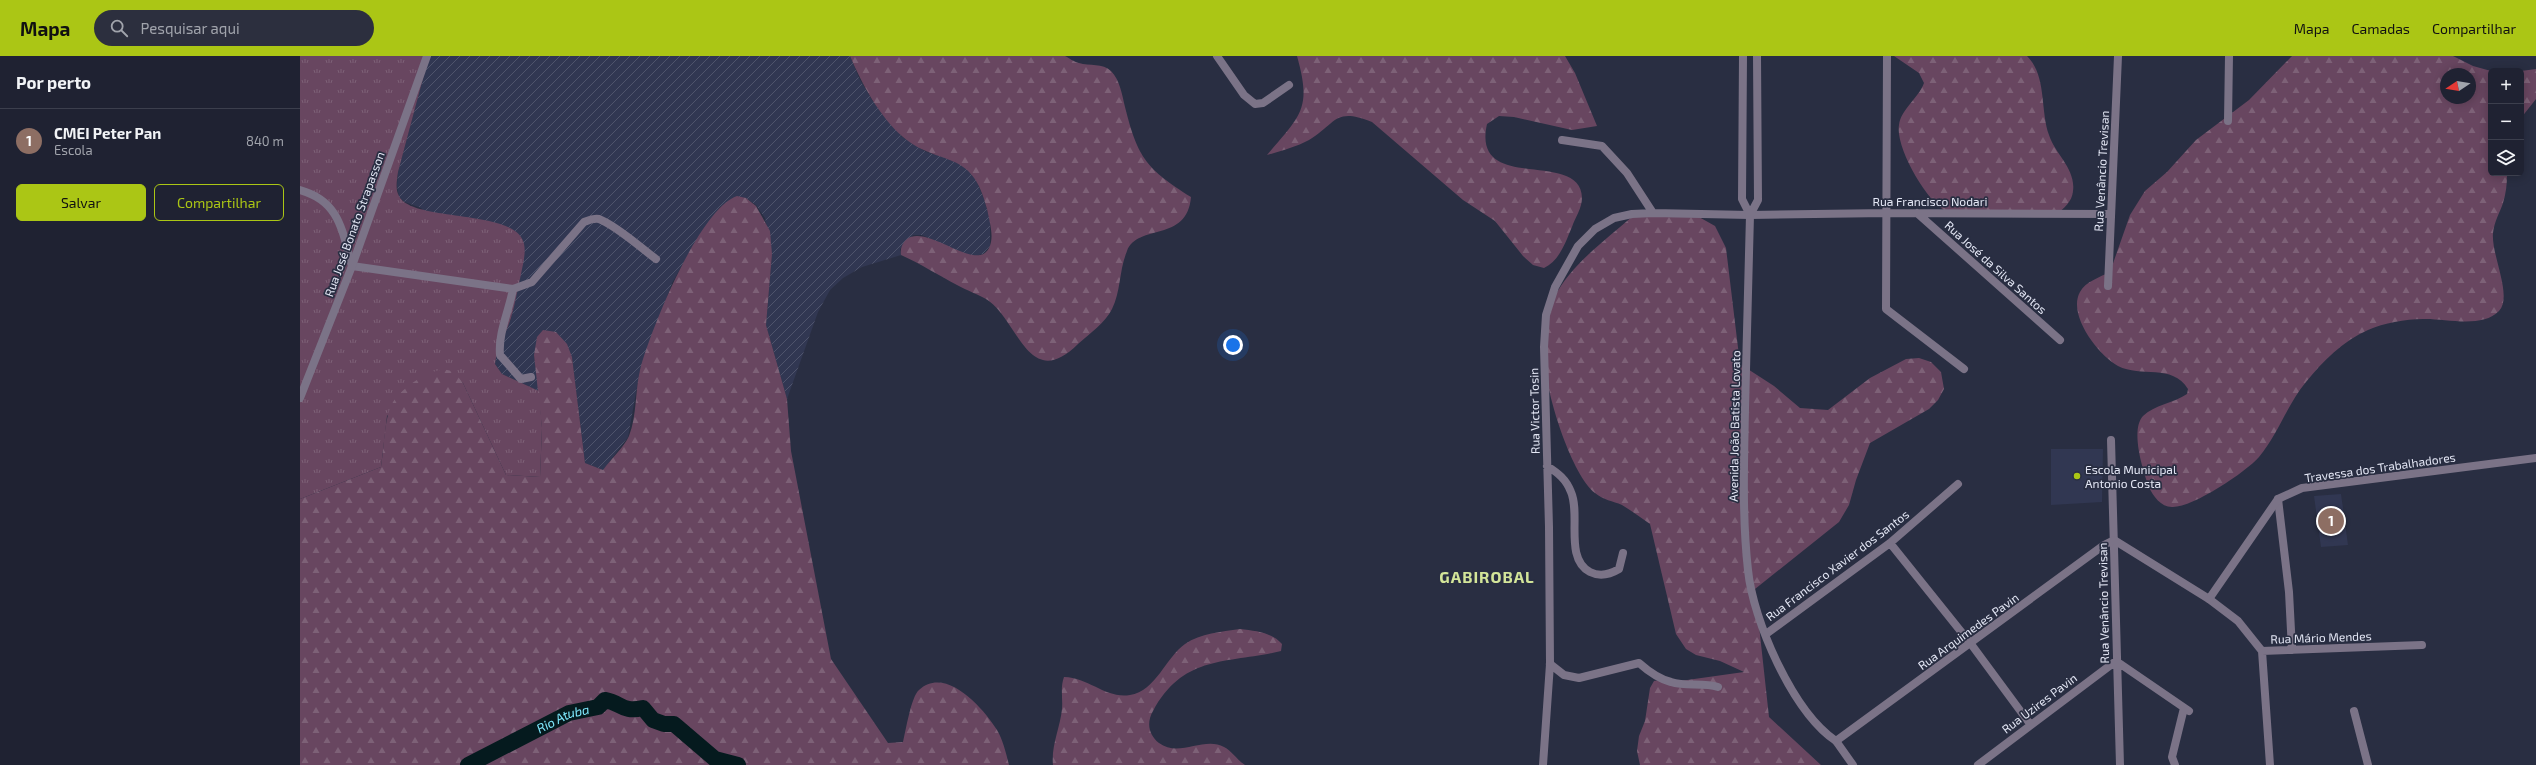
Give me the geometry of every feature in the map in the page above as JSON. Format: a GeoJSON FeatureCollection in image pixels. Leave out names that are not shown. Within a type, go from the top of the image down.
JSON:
{"type":"FeatureCollection","features":[{"type":"Feature","properties":{"kind":"street","name":"Rua José Bonato Strapasson"},"geometry":{"type":"LineString","coordinates":[[301,393],[352,266],[427,56]]}},
{"type":"Feature","properties":{"kind":"street"},"geometry":{"type":"LineString","coordinates":[[1217,56],[1244,95],[1255,104],[1263,103],[1288,85]]}},
{"type":"Feature","properties":{"kind":"street","name":"Avenida João Batista Lovato"},"geometry":{"type":"LineString","coordinates":[[1743,56],[1742,199],[1750,215]]}},
{"type":"Feature","properties":{"kind":"street","name":"Avenida João Batista Lovato"},"geometry":{"type":"LineString","coordinates":[[1757,56],[1758,200],[1750,215],[1744,486],[1748,570],[1755,607],[1789,684],[1810,717],[1824,733],[1836,741],[1853,765]]}},
{"type":"Feature","properties":{"kind":"street"},"geometry":{"type":"LineString","coordinates":[[1887,56],[1886,309],[1964,369]]}},
{"type":"Feature","properties":{"kind":"street","name":"Rua Venâncio Trevisan"},"geometry":{"type":"LineString","coordinates":[[2108,286],[2118,56]]}},
{"type":"Feature","properties":{"kind":"street"},"geometry":{"type":"LineString","coordinates":[[2228,121],[2229,56]]}},
{"type":"Feature","properties":{"kind":"street"},"geometry":{"type":"LineString","coordinates":[[1562,140],[1602,146],[1627,173],[1652,213]]}},
{"type":"Feature","properties":{"kind":"street"},"geometry":{"type":"LineString","coordinates":[[300,190],[324,200],[333,209],[340,222],[352,266],[513,289],[532,282],[584,222],[592,218],[614,228],[656,259]]}},
{"type":"Feature","properties":{"kind":"street","name":"Rua Victor Tosin"},"geometry":{"type":"LineString","coordinates":[[1543,765],[1550,664],[1544,347],[1546,315],[1555,287],[1578,246],[1595,229],[1614,218],[1632,214],[1652,213],[1750,215]]}},
{"type":"Feature","properties":{"kind":"street","name":"Rua Francisco Nodari"},"geometry":{"type":"LineString","coordinates":[[1750,215],[1887,213],[2111,214]]}},
{"type":"Feature","properties":{"kind":"street","name":"Rua José da Silva Santos"},"geometry":{"type":"LineString","coordinates":[[1917,213],[2060,340]]}},
{"type":"Feature","properties":{"kind":"street"},"geometry":{"type":"LineString","coordinates":[[513,289],[509,312],[502,331],[500,355],[512,372],[521,379],[530,377]]}},
{"type":"Feature","properties":{"kind":"street","name":"Rua Venâncio Trevisan"},"geometry":{"type":"LineString","coordinates":[[2111,440],[2120,765]]}},
{"type":"Feature","properties":{"kind":"street","name":"Travessa dos Trabalhadores"},"geometry":{"type":"LineString","coordinates":[[2278,499],[2302,488],[2536,458]]}},
{"type":"Feature","properties":{"kind":"street"},"geometry":{"type":"LineString","coordinates":[[1547,466],[1564,478],[1572,493],[1577,559],[1584,568],[1594,574],[1608,575],[1619,569],[1623,552]]}},
{"type":"Feature","properties":{"kind":"street","name":"Rua Francisco Xavier dos Santos"},"geometry":{"type":"LineString","coordinates":[[1766,634],[1890,543],[1958,484]]}},
{"type":"Feature","properties":{"kind":"street"},"geometry":{"type":"LineString","coordinates":[[2209,599],[2278,499]]}},
{"type":"Feature","properties":{"kind":"street"},"geometry":{"type":"LineString","coordinates":[[2278,499],[2289,592],[2292,650]]}},
{"type":"Feature","properties":{"kind":"street","name":"Rua Mário Mendes"},"geometry":{"type":"LineString","coordinates":[[2114,540],[2209,599],[2238,621],[2262,651],[2422,645]]}},
{"type":"Feature","properties":{"kind":"street","name":"Rua Arquimedes Pavin"},"geometry":{"type":"LineString","coordinates":[[1836,741],[1971,644],[2104,545],[2114,540]]}},
{"type":"Feature","properties":{"kind":"street"},"geometry":{"type":"LineString","coordinates":[[1890,543],[1971,644],[2030,724]]}},
{"type":"Feature","properties":{"kind":"street"},"geometry":{"type":"LineString","coordinates":[[2262,651],[2270,765]]}},
{"type":"Feature","properties":{"kind":"street"},"geometry":{"type":"LineString","coordinates":[[2116,662],[2186,709],[2172,758],[2175,765]]}},
{"type":"Feature","properties":{"kind":"street","name":"Rua Uzires Pavin"},"geometry":{"type":"LineString","coordinates":[[1978,765],[2030,724],[2116,662]]}},
{"type":"Feature","properties":{"kind":"street"},"geometry":{"type":"LineString","coordinates":[[1550,664],[1564,675],[1579,678],[1639,663],[1650,672],[1672,683],[1708,684],[1718,687]]}},
{"type":"Feature","properties":{"kind":"street"},"geometry":{"type":"LineString","coordinates":[[2354,711],[2368,765]]}},
{"type":"Feature","properties":{"kind":"shaded area"},"geometry":{"type":"Polygon","coordinates":[[[429,56],[850,56],[859,78],[872,100],[901,136],[926,152],[951,159],[966,168],[975,178],[984,199],[990,221],[990,246],[983,254],[975,256],[959,252],[922,235],[913,235],[900,249],[901,255],[862,267],[843,278],[830,290],[818,312],[787,399],[766,325],[772,254],[765,218],[756,205],[746,198],[720,207],[689,253],[672,283],[640,370],[628,437],[603,470],[585,463],[572,357],[534,355],[539,391],[502,374],[495,364],[496,354],[511,319],[515,301],[421,208],[405,202],[399,197],[397,186],[398,172],[429,56]]]}},
{"type":"Feature","properties":{"kind":"shaded area","name":"Escola Municipal Antonio Costa"},"geometry":{"type":"Polygon","coordinates":[[[2051,449],[2103,449],[2102,502],[2051,505],[2051,449]]]}},
{"type":"Feature","properties":{"kind":"shaded area"},"geometry":{"type":"Polygon","coordinates":[[[2341,494],[2348,545],[2321,547],[2314,496],[2341,494]]]}},
{"type":"Feature","properties":{"kind":"green space"},"geometry":{"type":"Polygon","coordinates":[[[300,56],[429,56],[398,172],[397,190],[399,196],[408,204],[423,210],[485,220],[503,225],[517,233],[524,244],[524,259],[514,307],[495,364],[502,374],[539,391],[542,428],[540,477],[506,475],[463,383],[446,370],[425,376],[387,416],[381,467],[300,499],[300,56]]]}},
{"type":"Feature","properties":{"kind":"green space"},"geometry":{"type":"Polygon","coordinates":[[[850,56],[1065,56],[1073,61],[1083,64],[1108,68],[1119,83],[1130,125],[1140,151],[1154,170],[1191,197],[1188,211],[1181,221],[1172,227],[1141,237],[1133,243],[1124,258],[1115,302],[1106,319],[1097,328],[1061,357],[1048,361],[1036,357],[1026,349],[999,311],[989,301],[901,255],[901,248],[904,242],[907,239],[917,236],[928,238],[967,254],[978,255],[986,252],[991,242],[992,234],[987,209],[981,189],[973,176],[964,167],[917,146],[894,129],[872,99],[850,56]]]}},
{"type":"Feature","properties":{"kind":"green space"},"geometry":{"type":"Polygon","coordinates":[[[1297,56],[1565,56],[1575,73],[1597,126],[1572,130],[1514,117],[1499,116],[1487,124],[1486,146],[1495,158],[1510,165],[1564,175],[1577,183],[1582,198],[1581,205],[1558,256],[1550,265],[1544,268],[1533,265],[1523,256],[1495,221],[1463,200],[1372,122],[1350,116],[1343,117],[1331,123],[1309,140],[1294,147],[1267,155],[1288,130],[1300,110],[1303,100],[1303,88],[1297,56]]]}},
{"type":"Feature","properties":{"kind":"green space"},"geometry":{"type":"Polygon","coordinates":[[[1894,56],[2027,56],[2038,73],[2046,125],[2049,135],[2068,169],[2073,183],[2072,195],[2067,204],[2056,215],[1946,211],[1938,206],[1914,173],[1907,160],[1899,135],[1900,119],[1924,83],[1919,73],[1894,56]]]}},
{"type":"Feature","properties":{"kind":"green space"},"geometry":{"type":"Polygon","coordinates":[[[2292,56],[2453,56],[2473,66],[2488,70],[2488,176],[2507,176],[2504,199],[2493,233],[2493,242],[2504,296],[2503,304],[2499,311],[2483,320],[2462,321],[2416,319],[2395,322],[2368,330],[2350,340],[2334,352],[2319,367],[2299,391],[2272,439],[2259,457],[2231,480],[2205,496],[2181,506],[2168,507],[2158,500],[2149,487],[2139,451],[2139,422],[2143,416],[2153,409],[2187,394],[2188,389],[2174,376],[2165,373],[2127,369],[2110,361],[2087,334],[2081,323],[2077,301],[2082,288],[2085,285],[2110,272],[2130,215],[2145,191],[2167,172],[2196,140],[2249,100],[2292,56]]]}},
{"type":"Feature","properties":{"kind":"green space"},"geometry":{"type":"Polygon","coordinates":[[[2536,69],[2536,99],[2524,114],[2524,104],[2524,71],[2536,69]]]}},
{"type":"Feature","properties":{"kind":"green space"},"geometry":{"type":"Polygon","coordinates":[[[737,196],[746,198],[756,206],[770,231],[772,254],[766,325],[787,399],[791,451],[831,659],[888,743],[903,742],[911,706],[919,690],[930,684],[941,683],[952,686],[963,693],[983,711],[999,734],[1009,765],[300,765],[300,499],[381,467],[387,418],[392,404],[401,392],[408,386],[432,372],[440,370],[452,372],[463,383],[506,475],[540,477],[542,428],[534,355],[537,337],[543,330],[556,332],[567,344],[572,357],[585,463],[603,470],[621,449],[629,436],[635,412],[640,370],[645,352],[665,301],[678,273],[692,246],[707,223],[722,206],[737,196]]]}},
{"type":"Feature","properties":{"kind":"green space"},"geometry":{"type":"Polygon","coordinates":[[[1634,215],[1699,217],[1715,226],[1726,248],[1740,364],[1774,386],[1800,408],[1828,410],[1870,378],[1906,359],[1919,358],[1931,362],[1941,372],[1944,389],[1938,400],[1929,409],[1870,443],[1856,480],[1849,505],[1839,522],[1755,589],[1769,717],[1821,765],[1640,765],[1637,751],[1639,736],[1645,721],[1650,688],[1654,681],[1666,679],[1680,681],[1744,672],[1720,661],[1696,655],[1686,649],[1676,634],[1650,524],[1622,505],[1598,495],[1586,484],[1570,454],[1551,399],[1546,370],[1546,354],[1549,314],[1554,298],[1569,274],[1601,243],[1634,215]]]}},
{"type":"Feature","properties":{"kind":"green space"},"geometry":{"type":"Polygon","coordinates":[[[1240,629],[1252,630],[1273,637],[1282,644],[1281,651],[1208,664],[1193,670],[1178,679],[1165,693],[1153,711],[1149,724],[1151,733],[1156,740],[1167,747],[1183,748],[1216,744],[1227,749],[1245,765],[1053,765],[1054,744],[1062,709],[1062,689],[1064,677],[1082,681],[1113,694],[1130,695],[1139,692],[1154,681],[1178,650],[1191,640],[1204,635],[1240,629]]]}},
{"type":"Feature","properties":{"kind":"waterway","name":"Rio Atuba"},"geometry":{"type":"LineString","coordinates":[[468,765],[569,713],[598,707],[605,700],[611,701],[626,708],[643,708],[653,720],[664,724],[674,724],[715,759],[738,765]]}},
{"type":"Feature","properties":{"kind":"place","name":"Escola Municipal Antonio Costa"},"geometry":{"type":"Point","coordinates":[2077,476]}},
{"type":"Feature","properties":{"kind":"place","name":"CMEI Peter Pan"},"geometry":{"type":"Point","coordinates":[2331,521]}},
{"type":"Feature","properties":{"kind":"district","name":"GABIROBAL"},"geometry":{"type":"Point","coordinates":[1487,576]}}]}
